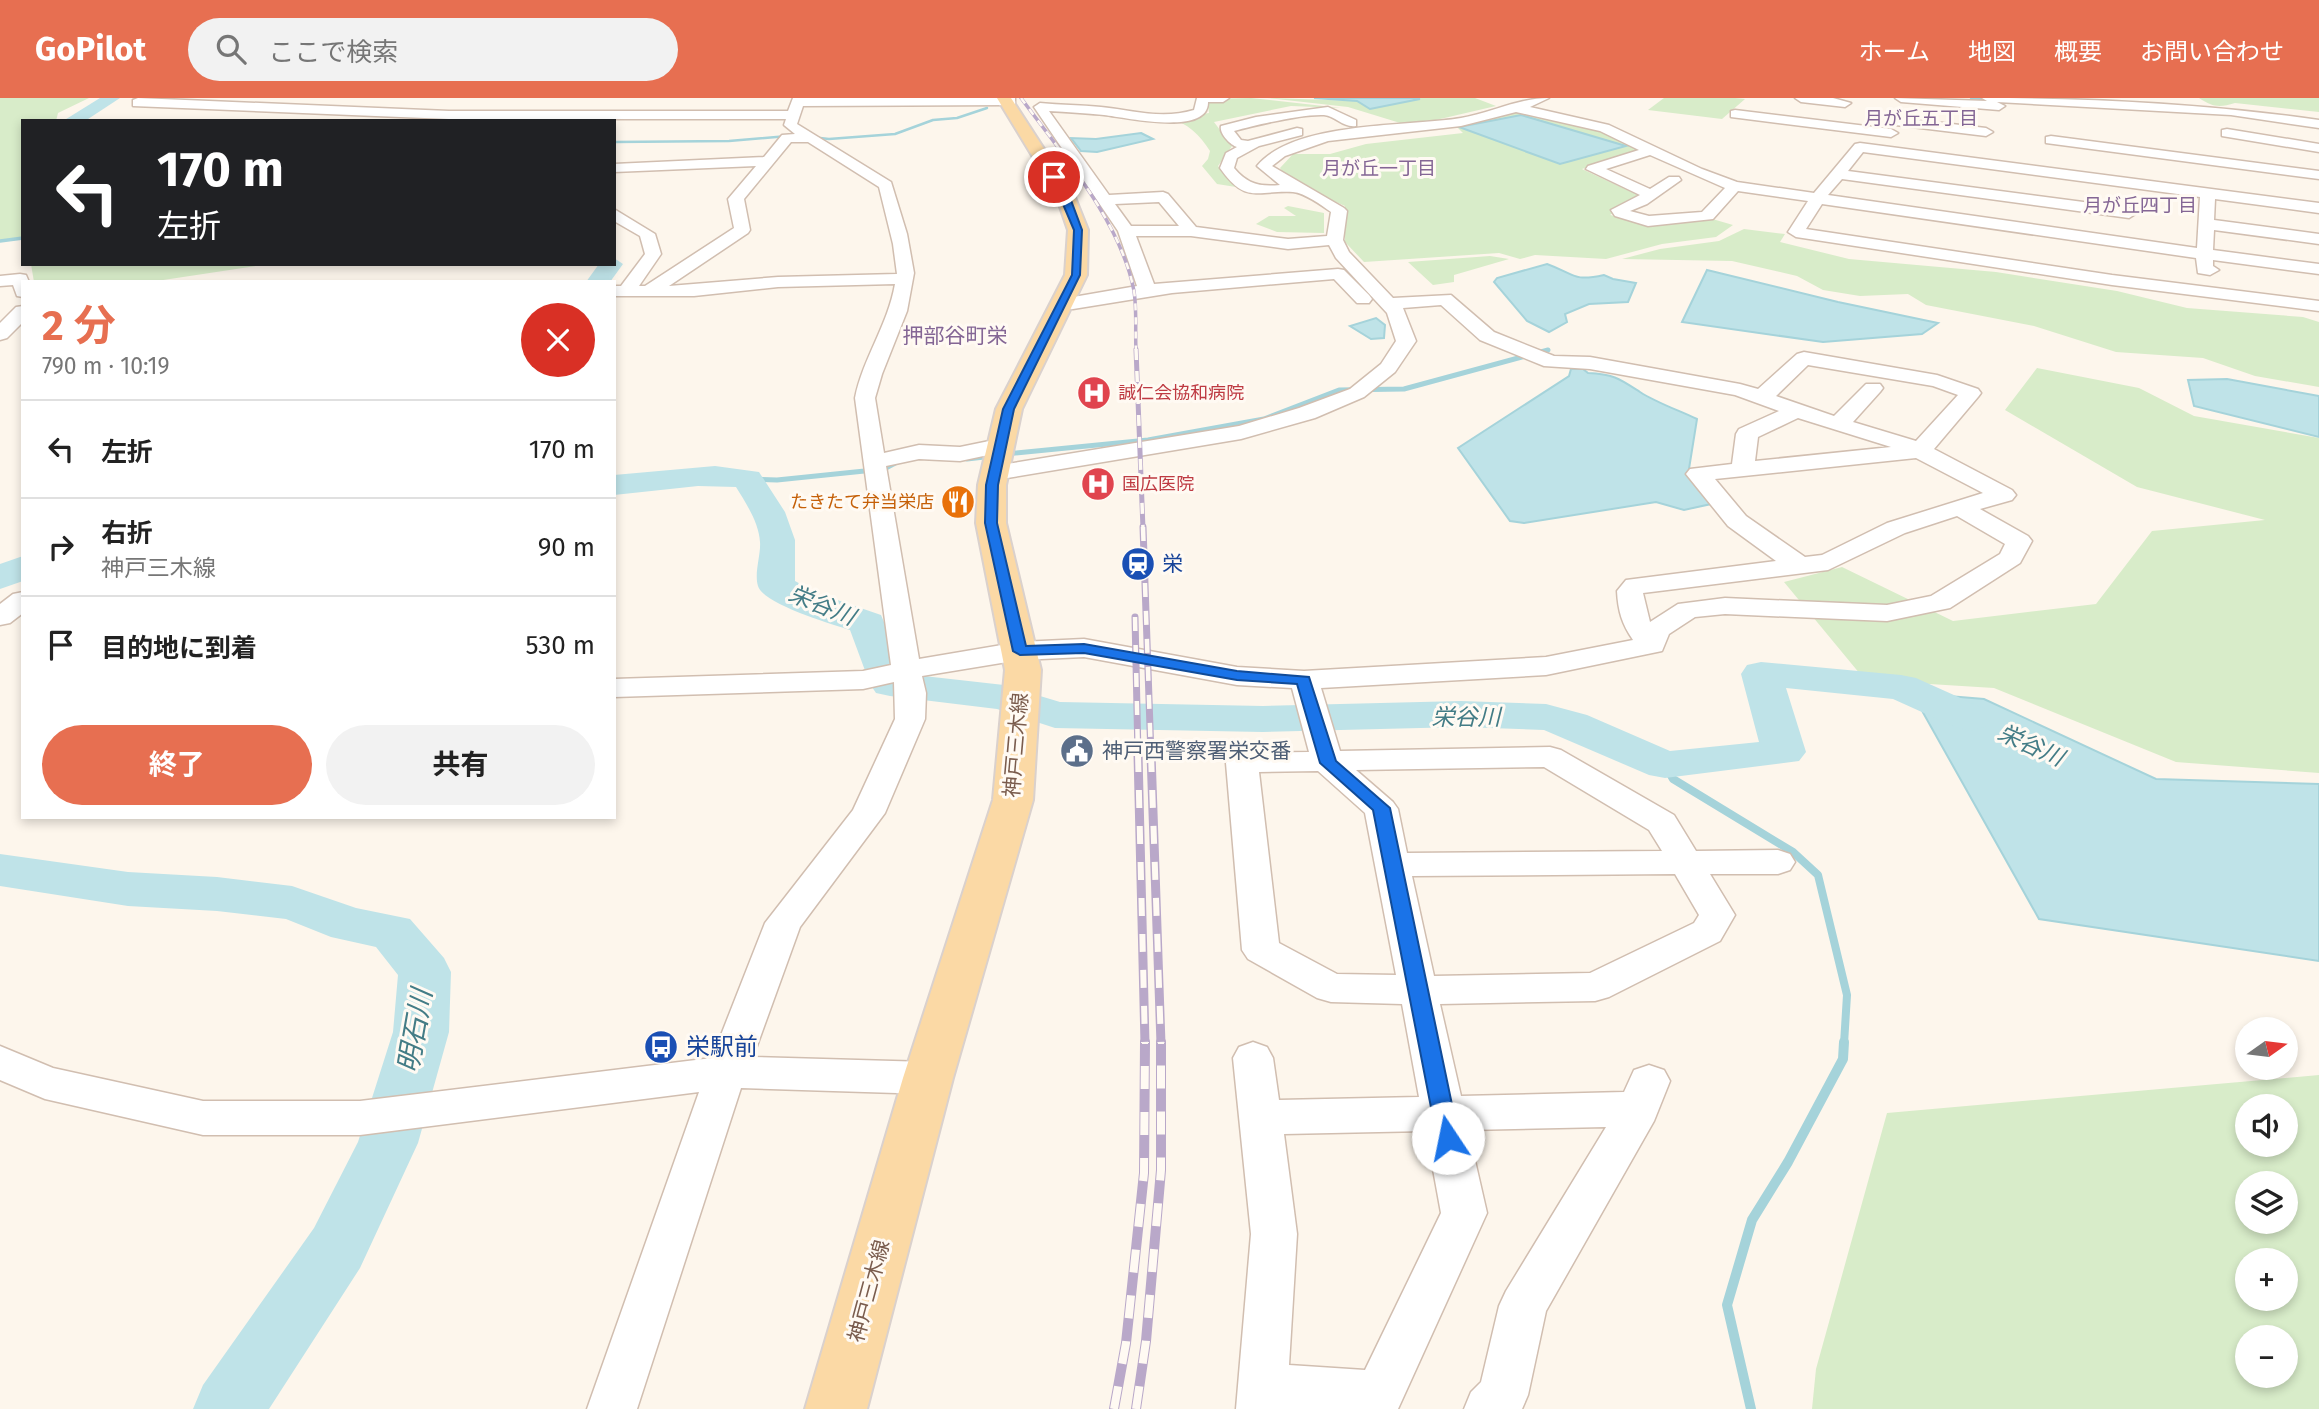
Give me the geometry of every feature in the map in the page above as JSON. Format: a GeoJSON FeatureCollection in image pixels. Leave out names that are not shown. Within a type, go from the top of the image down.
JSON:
{"type":"FeatureCollection","features":[{"type":"Feature","properties":{"kind":"main road"},"geometry":{"type":"LineString","coordinates":[[1007,100],[1037,103]]}},
{"type":"Feature","properties":{"kind":"main road","name":"神戸三木線"},"geometry":{"type":"LineString","coordinates":[[836,1409],[928,1077],[944,1033],[1013,800],[1023,670],[991,523],[992,485],[1009,409],[1076,275],[1078,230],[1065,195],[1007,100]]}},
{"type":"Feature","properties":{"kind":"street"},"geometry":{"type":"LineString","coordinates":[[148,98],[136,103],[444,118],[1007,100]]}},
{"type":"Feature","properties":{"kind":"street"},"geometry":{"type":"LineString","coordinates":[[1037,103],[1059,98]]}},
{"type":"Feature","properties":{"kind":"street"},"geometry":{"type":"LineString","coordinates":[[1037,103],[1169,119],[1198,113],[1202,108],[1202,98],[1223,98]]}},
{"type":"Feature","properties":{"kind":"street"},"geometry":{"type":"LineString","coordinates":[[876,468],[919,452],[997,457],[1241,432],[1307,413],[1357,393],[1388,369],[1406,341],[1396,311],[1342,254],[1335,240],[1339,211],[1325,201],[1272,176],[1264,166],[1271,159],[1292,148],[1335,136],[1462,122],[1517,108],[1543,98]]}},
{"type":"Feature","properties":{"kind":"street"},"geometry":{"type":"LineString","coordinates":[[1801,98],[1844,105]]}},
{"type":"Feature","properties":{"kind":"street"},"geometry":{"type":"LineString","coordinates":[[1844,105],[1748,104],[1735,114],[1825,125],[1896,112],[1993,101],[2165,118],[2230,115],[2319,133]]}},
{"type":"Feature","properties":{"kind":"street"},"geometry":{"type":"LineString","coordinates":[[1988,136],[1993,101]]}},
{"type":"Feature","properties":{"kind":"street"},"geometry":{"type":"LineString","coordinates":[[1296,102],[1354,117]]}},
{"type":"Feature","properties":{"kind":"street"},"geometry":{"type":"LineString","coordinates":[[444,118],[472,103]]}},
{"type":"Feature","properties":{"kind":"street"},"geometry":{"type":"LineString","coordinates":[[1037,103],[1126,231],[1147,290]]}},
{"type":"Feature","properties":{"kind":"street"},"geometry":{"type":"LineString","coordinates":[[612,1409],[726,1072],[783,923],[868,813],[910,719],[899,678],[876,468],[865,397],[868,375],[888,336],[905,279],[905,264],[886,185],[790,125],[797,105]]}},
{"type":"Feature","properties":{"kind":"street"},"geometry":{"type":"LineString","coordinates":[[1825,125],[1844,105]]}},
{"type":"Feature","properties":{"kind":"street"},"geometry":{"type":"LineString","coordinates":[[2054,106],[2230,115],[2319,124]]}},
{"type":"Feature","properties":{"kind":"street"},"geometry":{"type":"LineString","coordinates":[[2230,115],[2245,106],[2319,115]]}},
{"type":"Feature","properties":{"kind":"street"},"geometry":{"type":"LineString","coordinates":[[1517,108],[1604,128],[1730,191]]}},
{"type":"Feature","properties":{"kind":"street"},"geometry":{"type":"LineString","coordinates":[[1250,145],[1237,143],[1226,129],[1279,117],[1328,111],[1354,117],[1383,119],[1414,128]]}},
{"type":"Feature","properties":{"kind":"street"},"geometry":{"type":"LineString","coordinates":[[1896,112],[1988,136]]}},
{"type":"Feature","properties":{"kind":"street"},"geometry":{"type":"LineString","coordinates":[[1896,112],[1988,136]]}},
{"type":"Feature","properties":{"kind":"street"},"geometry":{"type":"LineString","coordinates":[[2222,155],[2230,115]]}},
{"type":"Feature","properties":{"kind":"street"},"geometry":{"type":"LineString","coordinates":[[1296,187],[1259,192],[1234,179],[1227,168],[1231,156],[1250,145],[1354,117]]}},
{"type":"Feature","properties":{"kind":"street"},"geometry":{"type":"LineString","coordinates":[[2227,134],[2319,148]]}},
{"type":"Feature","properties":{"kind":"street"},"geometry":{"type":"LineString","coordinates":[[627,293],[742,230],[736,199],[787,138],[809,138]]}},
{"type":"Feature","properties":{"kind":"street"},"geometry":{"type":"LineString","coordinates":[[2047,146],[2319,161]]}},
{"type":"Feature","properties":{"kind":"street"},"geometry":{"type":"LineString","coordinates":[[2033,169],[2047,146]]}},
{"type":"Feature","properties":{"kind":"street"},"geometry":{"type":"LineString","coordinates":[[2047,146],[2319,188]]}},
{"type":"Feature","properties":{"kind":"street"},"geometry":{"type":"LineString","coordinates":[[2134,198],[2033,169],[1860,147],[1817,200],[1796,232],[1988,255],[2319,306]]}},
{"type":"Feature","properties":{"kind":"street"},"geometry":{"type":"LineString","coordinates":[[1652,150],[1594,169],[1652,195]]}},
{"type":"Feature","properties":{"kind":"street"},"geometry":{"type":"LineString","coordinates":[[2222,155],[2319,175]]}},
{"type":"Feature","properties":{"kind":"street"},"geometry":{"type":"LineString","coordinates":[[1627,159],[1662,175],[1730,191],[2123,237],[2319,283]]}},
{"type":"Feature","properties":{"kind":"street"},"geometry":{"type":"LineString","coordinates":[[616,168],[768,160]]}},
{"type":"Feature","properties":{"kind":"street"},"geometry":{"type":"LineString","coordinates":[[1849,160],[2319,222]]}},
{"type":"Feature","properties":{"kind":"street"},"geometry":{"type":"LineString","coordinates":[[1838,174],[2134,198]]}},
{"type":"Feature","properties":{"kind":"street"},"geometry":{"type":"LineString","coordinates":[[1662,175],[1652,195],[1619,210],[1620,213],[1648,221],[1707,216],[1730,191]]}},
{"type":"Feature","properties":{"kind":"street"},"geometry":{"type":"LineString","coordinates":[[1106,200],[1163,197],[1191,231]]}},
{"type":"Feature","properties":{"kind":"street"},"geometry":{"type":"LineString","coordinates":[[1817,200],[2118,257],[2134,198]]}},
{"type":"Feature","properties":{"kind":"street"},"geometry":{"type":"LineString","coordinates":[[2207,208],[2319,208]]}},
{"type":"Feature","properties":{"kind":"street"},"geometry":{"type":"LineString","coordinates":[[2207,208],[2319,240]]}},
{"type":"Feature","properties":{"kind":"street"},"geometry":{"type":"LineString","coordinates":[[2202,290],[2207,208]]}},
{"type":"Feature","properties":{"kind":"street"},"geometry":{"type":"LineString","coordinates":[[616,215],[647,234],[653,254],[627,293]]}},
{"type":"Feature","properties":{"kind":"street"},"geometry":{"type":"LineString","coordinates":[[1126,231],[1191,231],[1288,244],[1335,240]]}},
{"type":"Feature","properties":{"kind":"street"},"geometry":{"type":"LineString","coordinates":[[2205,256],[2319,254]]}},
{"type":"Feature","properties":{"kind":"street"},"geometry":{"type":"LineString","coordinates":[[2205,256],[2319,269]]}},
{"type":"Feature","properties":{"kind":"street"},"geometry":{"type":"LineString","coordinates":[[1062,304],[1147,290],[1338,274],[1368,305],[1445,299],[1487,336],[1551,362],[1579,363],[1740,390],[1838,425],[1888,438],[1920,451],[2004,495],[1896,528],[1828,562],[1635,586],[1630,591],[1631,614],[1639,630],[1652,645]]}},
{"type":"Feature","properties":{"kind":"street"},"geometry":{"type":"LineString","coordinates":[[0,281],[20,279],[21,283]]}},
{"type":"Feature","properties":{"kind":"street"},"geometry":{"type":"LineString","coordinates":[[627,293],[694,291],[778,282],[905,279]]}},
{"type":"Feature","properties":{"kind":"street"},"geometry":{"type":"LineString","coordinates":[[0,310],[21,309]]}},
{"type":"Feature","properties":{"kind":"street"},"geometry":{"type":"LineString","coordinates":[[0,334],[21,311]]}},
{"type":"Feature","properties":{"kind":"street"},"geometry":{"type":"LineString","coordinates":[[1761,398],[1804,358],[1937,381],[1971,393],[1920,451],[1698,474],[1737,521],[1798,564]]}},
{"type":"Feature","properties":{"kind":"street"},"geometry":{"type":"LineString","coordinates":[[1790,371],[1908,397]]}},
{"type":"Feature","properties":{"kind":"street"},"geometry":{"type":"LineString","coordinates":[[1838,425],[1873,388]]}},
{"type":"Feature","properties":{"kind":"street"},"geometry":{"type":"LineString","coordinates":[[1932,403],[1956,409]]}},
{"type":"Feature","properties":{"kind":"street"},"geometry":{"type":"LineString","coordinates":[[1743,470],[1747,434],[1796,411]]}},
{"type":"Feature","properties":{"kind":"street"},"geometry":{"type":"LineString","coordinates":[[1652,645],[1656,630],[1688,610],[1725,606],[1887,613],[1940,602],[2011,558],[2019,541],[1959,508]]}},
{"type":"Feature","properties":{"kind":"street"},"geometry":{"type":"LineString","coordinates":[[0,617],[21,601]]}},
{"type":"Feature","properties":{"kind":"street"},"geometry":{"type":"LineString","coordinates":[[616,688],[899,678],[1020,651],[1084,648],[1237,676],[1304,680],[1546,666],[1652,645]]}},
{"type":"Feature","properties":{"kind":"street"},"geometry":{"type":"LineString","coordinates":[[1253,1058],[1274,1234],[1263,1398],[1379,1395],[1464,1213],[1381,808],[1319,732],[1304,680]]}},
{"type":"Feature","properties":{"kind":"street"},"geometry":{"type":"LineString","coordinates":[[1319,732],[1550,757],[1662,823],[1717,915],[1707,932],[1595,987],[1418,990],[1331,988],[1261,950],[1242,763],[1319,732]]}},
{"type":"Feature","properties":{"kind":"street"},"geometry":{"type":"LineString","coordinates":[[1393,865],[1778,862]]}},
{"type":"Feature","properties":{"kind":"street"},"geometry":{"type":"LineString","coordinates":[[0,1062],[45,1083],[203,1118],[360,1118],[726,1072],[928,1077]]}},
{"type":"Feature","properties":{"kind":"street"},"geometry":{"type":"LineString","coordinates":[[1260,1118],[1443,1113],[1644,1095],[1523,1306],[1503,1395],[1495,1407]]}},
{"type":"Feature","properties":{"kind":"green space"},"geometry":{"type":"Polygon","coordinates":[[[0,98],[89,98],[58,113],[56,119],[21,119],[21,237],[0,240],[0,98]]]}},
{"type":"Feature","properties":{"kind":"green space"},"geometry":{"type":"Polygon","coordinates":[[[1251,98],[1341,108],[1291,106],[1214,122],[1232,146],[1218,166],[1236,187],[1217,184],[1202,166],[1210,151],[1206,145],[1187,126],[1169,119],[1209,113],[1207,99],[1251,98]]]}},
{"type":"Feature","properties":{"kind":"green space"},"geometry":{"type":"Polygon","coordinates":[[[1267,98],[1358,101],[1371,109],[1416,98],[1475,98],[1496,106],[1410,126],[1348,107],[1267,98]]]}},
{"type":"Feature","properties":{"kind":"green space"},"geometry":{"type":"Polygon","coordinates":[[[1664,98],[1745,99],[1722,119],[1648,110],[1664,98]]]}},
{"type":"Feature","properties":{"kind":"green space"},"geometry":{"type":"Polygon","coordinates":[[[2199,98],[2319,98],[2319,112],[2235,103],[2216,106],[2199,98]]]}},
{"type":"Feature","properties":{"kind":"green space"},"geometry":{"type":"Polygon","coordinates":[[[1518,112],[1592,128],[1641,151],[1582,169],[1640,196],[1610,215],[1645,222],[1709,218],[1733,225],[1716,237],[1662,244],[1606,259],[1535,255],[1520,259],[1499,253],[1364,262],[1345,242],[1345,206],[1288,181],[1280,168],[1293,154],[1330,154],[1366,144],[1463,133],[1456,126],[1518,112]]]}},
{"type":"Feature","properties":{"kind":"green space"},"geometry":{"type":"Polygon","coordinates":[[[1288,206],[1324,213],[1324,233],[1277,232],[1256,224],[1269,216],[1296,216],[1284,208],[1288,206]]]}},
{"type":"Feature","properties":{"kind":"green space"},"geometry":{"type":"Polygon","coordinates":[[[1744,229],[1785,234],[1780,242],[1849,259],[1996,272],[2117,291],[2187,308],[2303,317],[2319,322],[2319,387],[2255,376],[2203,358],[2116,352],[2034,326],[1926,305],[1908,294],[1860,296],[1823,290],[1797,276],[1732,261],[1622,259],[1660,249],[1719,241],[1744,229]]]}},
{"type":"Feature","properties":{"kind":"green space"},"geometry":{"type":"Polygon","coordinates":[[[1490,256],[1509,259],[1454,275],[1454,282],[1433,285],[1408,262],[1490,256]]]}},
{"type":"Feature","properties":{"kind":"green space"},"geometry":{"type":"Polygon","coordinates":[[[31,266],[256,266],[163,280],[34,280],[31,266]]]}},
{"type":"Feature","properties":{"kind":"green space"},"geometry":{"type":"Polygon","coordinates":[[[2037,368],[2139,388],[2194,416],[2319,438],[2319,773],[2176,762],[1994,688],[1865,680],[1784,582],[1842,567],[1953,621],[2096,604],[2152,531],[2265,520],[2137,487],[2005,410],[2037,368]]]}},
{"type":"Feature","properties":{"kind":"green space"},"geometry":{"type":"Polygon","coordinates":[[[2319,1075],[2319,1409],[1812,1409],[1816,1369],[1887,1113],[2262,1080],[2298,1080],[2298,1077],[2319,1075]]]}},
{"type":"Feature","properties":{"kind":"water"},"geometry":{"type":"Polygon","coordinates":[[[1314,98],[1420,99],[1370,109],[1357,101],[1314,98]]]}},
{"type":"Feature","properties":{"kind":"water"},"geometry":{"type":"Polygon","coordinates":[[[1521,115],[1626,146],[1560,164],[1459,127],[1521,115]]]}},
{"type":"Feature","properties":{"kind":"water"},"geometry":{"type":"Polygon","coordinates":[[[1141,133],[1153,139],[1097,152],[1081,151],[1071,138],[1096,139],[1141,133]]]}},
{"type":"Feature","properties":{"kind":"water"},"geometry":{"type":"Polygon","coordinates":[[[1547,264],[1574,276],[1586,278],[1604,275],[1636,283],[1628,302],[1589,304],[1565,314],[1567,322],[1549,332],[1527,321],[1494,282],[1497,278],[1547,264]]]}},
{"type":"Feature","properties":{"kind":"water"},"geometry":{"type":"Polygon","coordinates":[[[1707,270],[1938,323],[1922,334],[1823,342],[1682,322],[1707,270]]]}},
{"type":"Feature","properties":{"kind":"water"},"geometry":{"type":"Polygon","coordinates":[[[1376,318],[1385,325],[1384,338],[1371,339],[1350,326],[1376,318]]]}},
{"type":"Feature","properties":{"kind":"water"},"geometry":{"type":"Polygon","coordinates":[[[1571,369],[1583,369],[1588,373],[1616,378],[1653,400],[1697,419],[1688,475],[1711,504],[1684,510],[1656,502],[1524,523],[1510,521],[1458,448],[1569,376],[1571,369]]]}},
{"type":"Feature","properties":{"kind":"water"},"geometry":{"type":"Polygon","coordinates":[[[2227,379],[2319,396],[2319,437],[2194,406],[2188,380],[2227,379]]]}},
{"type":"Feature","properties":{"kind":"water"},"geometry":{"type":"Polygon","coordinates":[[[1912,693],[1984,699],[2156,779],[2319,784],[2319,961],[2039,919],[1912,693]]]}},
{"type":"Feature","properties":{"kind":"waterway","name":"明石川"},"geometry":{"type":"LineString","coordinates":[[75,119],[112,98]]}},
{"type":"Feature","properties":{"kind":"waterway"},"geometry":{"type":"LineString","coordinates":[[1971,98],[1991,100]]}},
{"type":"Feature","properties":{"kind":"waterway"},"geometry":{"type":"LineString","coordinates":[[811,137],[829,139],[895,134],[933,120],[957,118],[987,108]]}},
{"type":"Feature","properties":{"kind":"waterway"},"geometry":{"type":"LineString","coordinates":[[616,142],[729,141],[799,135]]}},
{"type":"Feature","properties":{"kind":"waterway"},"geometry":{"type":"LineString","coordinates":[[0,241],[21,238]]}},
{"type":"Feature","properties":{"kind":"waterway","name":"明石川"},"geometry":{"type":"LineString","coordinates":[[599,280],[610,266]]}},
{"type":"Feature","properties":{"kind":"waterway"},"geometry":{"type":"LineString","coordinates":[[1005,454],[1148,440],[1264,419],[1339,390],[1404,389],[1548,350]]}},
{"type":"Feature","properties":{"kind":"waterway"},"geometry":{"type":"LineString","coordinates":[[967,459],[993,456]]}},
{"type":"Feature","properties":{"kind":"waterway"},"geometry":{"type":"LineString","coordinates":[[748,479],[777,480],[884,469],[899,461]]}},
{"type":"Feature","properties":{"kind":"waterway","name":"栄谷川"},"geometry":{"type":"LineString","coordinates":[[616,485],[715,476],[748,479],[768,512],[778,540],[776,586],[804,601],[867,623],[890,684],[1004,697],[1055,715],[1263,719],[1461,714],[1546,717],[1572,724],[1665,765],[1784,752],[1761,674],[1901,687],[1970,718]]}},
{"type":"Feature","properties":{"kind":"waterway","name":"明石川"},"geometry":{"type":"LineString","coordinates":[[0,578],[21,568]]}},
{"type":"Feature","properties":{"kind":"waterway"},"geometry":{"type":"LineString","coordinates":[[1665,765],[1673,779],[1793,852],[1818,875],[1847,995],[1844,1044]]}},
{"type":"Feature","properties":{"kind":"waterway","name":"明石川"},"geometry":{"type":"LineString","coordinates":[[0,870],[128,889],[217,894],[292,903],[349,924],[392,932],[425,972],[421,1032],[388,1143],[337,1248],[228,1409]]}},
{"type":"Feature","properties":{"kind":"waterway"},"geometry":{"type":"LineString","coordinates":[[1751,1409],[1727,1305],[1752,1220],[1788,1162],[1843,1059],[1844,1042]]}},
{"type":"Feature","properties":{"kind":"railway"},"geometry":{"type":"LineString","coordinates":[[1021,98],[1088,190],[1117,240],[1134,291],[1136,350]]}},
{"type":"Feature","properties":{"kind":"railway"},"geometry":{"type":"LineString","coordinates":[[1136,349],[1143,529]]}},
{"type":"Feature","properties":{"kind":"railway"},"geometry":{"type":"LineString","coordinates":[[1143,527],[1151,756]]}},
{"type":"Feature","properties":{"kind":"railway"},"geometry":{"type":"LineString","coordinates":[[1135,617],[1138,756]]}},
{"type":"Feature","properties":{"kind":"railway"},"geometry":{"type":"LineString","coordinates":[[1138,754],[1145,1044]]}},
{"type":"Feature","properties":{"kind":"railway"},"geometry":{"type":"LineString","coordinates":[[1151,754],[1161,1044]]}},
{"type":"Feature","properties":{"kind":"railway"},"geometry":{"type":"LineString","coordinates":[[1114,1409],[1126,1343],[1144,1173],[1145,1044]]}},
{"type":"Feature","properties":{"kind":"railway"},"geometry":{"type":"LineString","coordinates":[[1136,1409],[1146,1341],[1161,1170],[1161,1044]]}},
{"type":"Feature","properties":{"kind":"place","name":"誠仁会協和病院"},"geometry":{"type":"Point","coordinates":[1094,393]}},
{"type":"Feature","properties":{"kind":"place","name":"国広医院"},"geometry":{"type":"Point","coordinates":[1098,484]}},
{"type":"Feature","properties":{"kind":"place","name":"たきたて弁当栄店"},"geometry":{"type":"Point","coordinates":[958,502]}},
{"type":"Feature","properties":{"kind":"place","name":"栄"},"geometry":{"type":"Point","coordinates":[1138,564]}},
{"type":"Feature","properties":{"kind":"place","name":"神戸西警察署栄交番"},"geometry":{"type":"Point","coordinates":[1077,751]}},
{"type":"Feature","properties":{"kind":"place","name":"栄駅前"},"geometry":{"type":"Point","coordinates":[661,1047]}},
{"type":"Feature","properties":{"kind":"district","name":"月が丘五丁目"},"geometry":{"type":"Point","coordinates":[1921,118]}},
{"type":"Feature","properties":{"kind":"district","name":"月が丘一丁目"},"geometry":{"type":"Point","coordinates":[1379,168]}},
{"type":"Feature","properties":{"kind":"district","name":"月が丘四丁目"},"geometry":{"type":"Point","coordinates":[2140,205]}},
{"type":"Feature","properties":{"kind":"district","name":"押部谷町栄"},"geometry":{"type":"Point","coordinates":[955,336]}},
{"type":"Feature","properties":{"kind":"route"},"geometry":{"type":"LineString","coordinates":[[1054,177],[1065,195],[1078,230],[1076,275],[1009,409],[992,485],[991,523],[1020,651],[1084,648],[1237,676],[1304,680],[1328,763],[1381,808],[1448,1138]]}}]}
